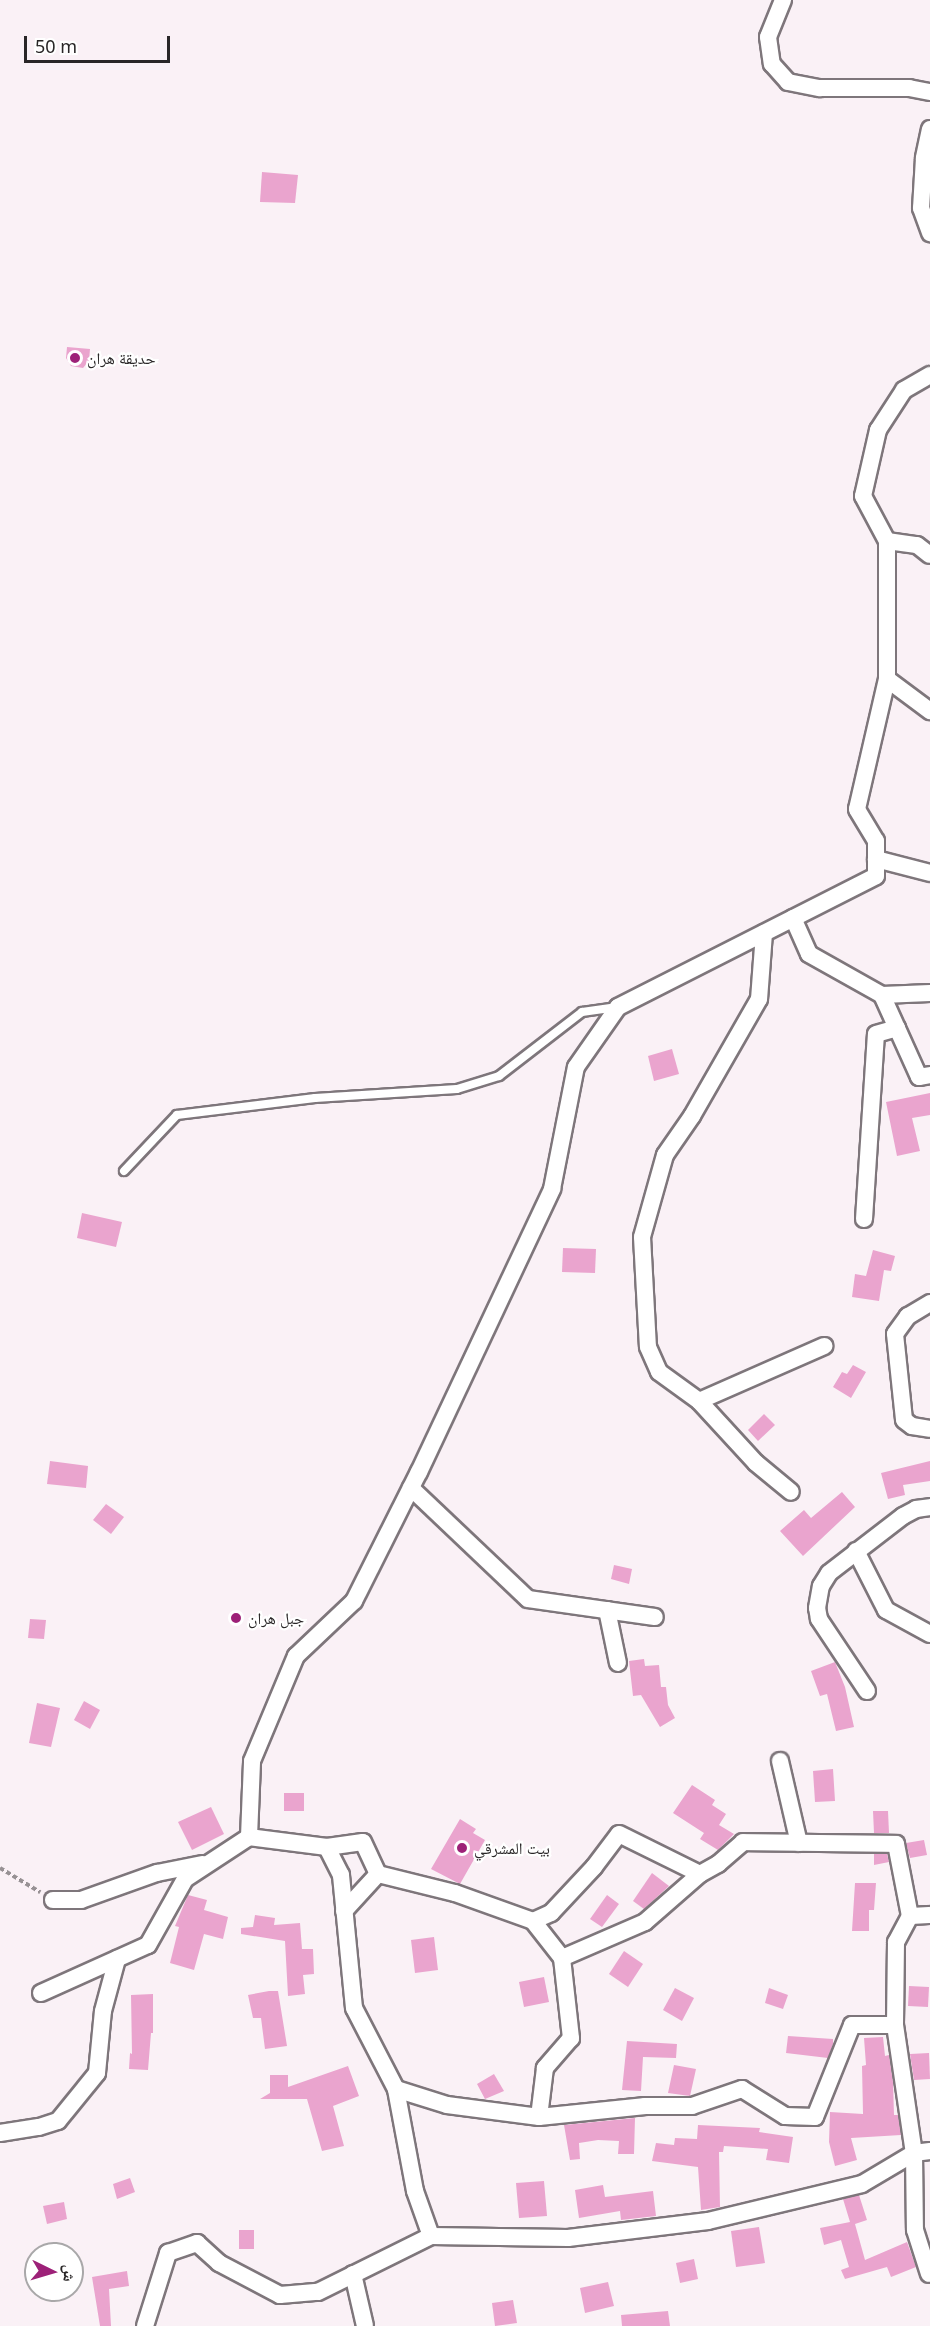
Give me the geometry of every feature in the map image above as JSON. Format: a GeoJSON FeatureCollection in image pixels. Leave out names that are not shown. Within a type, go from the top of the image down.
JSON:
{"type":"FeatureCollection","features":[{"type":"Feature","properties":{"kind":"street"},"geometry":{"type":"LineString","coordinates":[[783,0],[768,37],[772,64],[788,82],[820,88],[909,88],[930,92]]}},
{"type":"Feature","properties":{"kind":"street"},"geometry":{"type":"LineString","coordinates":[[930,129],[924,158],[921,208],[930,233]]}},
{"type":"Feature","properties":{"kind":"street"},"geometry":{"type":"LineString","coordinates":[[249,1837],[252,1761],[297,1656],[354,1601],[411,1488],[552,1189],[576,1067],[618,1007],[876,876],[876,842],[857,809],[887,679],[887,541],[863,496],[878,430],[904,390],[930,375]]}},
{"type":"Feature","properties":{"kind":"street"},"geometry":{"type":"LineString","coordinates":[[887,541],[916,545],[930,555]]}},
{"type":"Feature","properties":{"kind":"street"},"geometry":{"type":"LineString","coordinates":[[887,679],[930,711]]}},
{"type":"Feature","properties":{"kind":"street"},"geometry":{"type":"LineString","coordinates":[[876,859],[930,873]]}},
{"type":"Feature","properties":{"kind":"street"},"geometry":{"type":"LineString","coordinates":[[792,918],[809,954],[882,995],[930,993]]}},
{"type":"Feature","properties":{"kind":"street"},"geometry":{"type":"LineString","coordinates":[[764,933],[759,999],[692,1116],[665,1155],[642,1238],[648,1347],[658,1372],[699,1401],[756,1463],[791,1492]]}},
{"type":"Feature","properties":{"kind":"street"},"geometry":{"type":"LineString","coordinates":[[882,995],[919,1077],[930,1075]]}},
{"type":"Feature","properties":{"kind":"street"},"geometry":{"type":"LineString","coordinates":[[864,1219],[876,1034],[897,1028]]}},
{"type":"Feature","properties":{"kind":"street"},"geometry":{"type":"LineString","coordinates":[[930,1303],[908,1317],[895,1335],[904,1420],[912,1426],[930,1429]]}},
{"type":"Feature","properties":{"kind":"street"},"geometry":{"type":"LineString","coordinates":[[699,1401],[824,1346]]}},
{"type":"Feature","properties":{"kind":"street"},"geometry":{"type":"LineString","coordinates":[[411,1488],[528,1599],[656,1617]]}},
{"type":"Feature","properties":{"kind":"street"},"geometry":{"type":"LineString","coordinates":[[867,1691],[819,1619],[816,1608],[821,1586],[829,1573],[903,1516],[916,1509],[930,1507]]}},
{"type":"Feature","properties":{"kind":"street"},"geometry":{"type":"LineString","coordinates":[[856,1551],[886,1610],[930,1635]]}},
{"type":"Feature","properties":{"kind":"street"},"geometry":{"type":"LineString","coordinates":[[607,1610],[618,1663]]}},
{"type":"Feature","properties":{"kind":"street"},"geometry":{"type":"LineString","coordinates":[[780,1761],[799,1843]]}},
{"type":"Feature","properties":{"kind":"street"},"geometry":{"type":"LineString","coordinates":[[533,1921],[551,1913],[594,1867],[619,1834],[700,1874]]}},
{"type":"Feature","properties":{"kind":"street"},"geometry":{"type":"LineString","coordinates":[[41,1993],[148,1945],[185,1879],[249,1837],[327,1847],[363,1842],[378,1874]]}},
{"type":"Feature","properties":{"kind":"street"},"geometry":{"type":"LineString","coordinates":[[562,1958],[645,1922],[700,1874],[718,1864],[743,1842],[896,1844],[910,1916],[896,1942],[895,2025],[922,2152],[915,2230],[929,2274]]}},
{"type":"Feature","properties":{"kind":"street"},"geometry":{"type":"LineString","coordinates":[[327,1847],[341,1875],[354,2008],[396,2089],[415,2191],[431,2236]]}},
{"type":"Feature","properties":{"kind":"street"},"geometry":{"type":"LineString","coordinates":[[53,1900],[81,1900],[157,1873],[212,1862]]}},
{"type":"Feature","properties":{"kind":"street"},"geometry":{"type":"LineString","coordinates":[[344,1911],[378,1874]]}},
{"type":"Feature","properties":{"kind":"street"},"geometry":{"type":"LineString","coordinates":[[378,1874],[455,1893],[533,1921],[562,1958],[571,2038],[545,2068],[539,2117]]}},
{"type":"Feature","properties":{"kind":"street"},"geometry":{"type":"LineString","coordinates":[[910,1916],[930,1916]]}},
{"type":"Feature","properties":{"kind":"street"},"geometry":{"type":"LineString","coordinates":[[0,2133],[39,2127],[58,2121],[97,2073],[103,2011],[117,1959]]}},
{"type":"Feature","properties":{"kind":"street"},"geometry":{"type":"LineString","coordinates":[[396,2089],[447,2105],[539,2117],[645,2106],[692,2106],[742,2090],[785,2116],[815,2117],[852,2025],[895,2025]]}},
{"type":"Feature","properties":{"kind":"street"},"geometry":{"type":"LineString","coordinates":[[145,2326],[168,2253],[198,2243],[219,2263],[280,2295],[318,2292],[431,2236],[568,2238],[708,2221],[862,2184],[922,2152]]}},
{"type":"Feature","properties":{"kind":"street"},"geometry":{"type":"LineString","coordinates":[[353,2274],[364,2326]]}},
{"type":"Feature","properties":{"kind":"lane"},"geometry":{"type":"LineString","coordinates":[[124,1172],[177,1115],[315,1098],[457,1089],[499,1076],[582,1012],[618,1007]]}},
{"type":"Feature","properties":{"kind":"path"},"geometry":{"type":"LineString","coordinates":[[0,1868],[53,1900]]}},
{"type":"Feature","properties":{"kind":"building"},"geometry":{"type":"Polygon","coordinates":[[[262,172],[298,175],[295,203],[260,202],[262,172]]]}},
{"type":"Feature","properties":{"kind":"building"},"geometry":{"type":"Polygon","coordinates":[[[67,347],[90,349],[89,361],[83,368],[71,366],[66,358],[67,347]]]}},
{"type":"Feature","properties":{"kind":"building"},"geometry":{"type":"Polygon","coordinates":[[[672,1049],[679,1074],[654,1081],[648,1056],[672,1049]]]}},
{"type":"Feature","properties":{"kind":"building"},"geometry":{"type":"Polygon","coordinates":[[[930,1093],[930,1115],[912,1118],[920,1151],[897,1156],[886,1102],[930,1093]]]}},
{"type":"Feature","properties":{"kind":"building"},"geometry":{"type":"Polygon","coordinates":[[[82,1213],[122,1222],[116,1247],[77,1238],[82,1213]]]}},
{"type":"Feature","properties":{"kind":"building"},"geometry":{"type":"Polygon","coordinates":[[[563,1248],[596,1249],[595,1273],[562,1272],[563,1248]]]}},
{"type":"Feature","properties":{"kind":"building"},"geometry":{"type":"Polygon","coordinates":[[[873,1250],[895,1256],[891,1271],[884,1270],[879,1301],[852,1297],[855,1274],[866,1276],[873,1250]]]}},
{"type":"Feature","properties":{"kind":"building"},"geometry":{"type":"Polygon","coordinates":[[[853,1365],[866,1372],[851,1398],[833,1387],[842,1372],[847,1374],[853,1365]]]}},
{"type":"Feature","properties":{"kind":"building"},"geometry":{"type":"Polygon","coordinates":[[[764,1414],[775,1425],[758,1441],[748,1430],[764,1414]]]}},
{"type":"Feature","properties":{"kind":"building"},"geometry":{"type":"Polygon","coordinates":[[[50,1461],[88,1466],[86,1488],[47,1484],[50,1461]]]}},
{"type":"Feature","properties":{"kind":"building"},"geometry":{"type":"Polygon","coordinates":[[[930,1461],[930,1481],[903,1485],[905,1495],[888,1499],[881,1473],[930,1461]]]}},
{"type":"Feature","properties":{"kind":"building"},"geometry":{"type":"Polygon","coordinates":[[[842,1492],[855,1507],[803,1556],[780,1531],[804,1510],[811,1518],[842,1492]]]}},
{"type":"Feature","properties":{"kind":"building"},"geometry":{"type":"Polygon","coordinates":[[[106,1504],[124,1517],[111,1534],[93,1520],[106,1504]]]}},
{"type":"Feature","properties":{"kind":"building"},"geometry":{"type":"Polygon","coordinates":[[[614,1565],[632,1569],[629,1584],[611,1579],[614,1565]]]}},
{"type":"Feature","properties":{"kind":"building"},"geometry":{"type":"Polygon","coordinates":[[[30,1619],[46,1620],[44,1639],[28,1638],[30,1619]]]}},
{"type":"Feature","properties":{"kind":"building"},"geometry":{"type":"Polygon","coordinates":[[[644,1659],[645,1666],[659,1665],[661,1687],[666,1687],[668,1705],[675,1718],[660,1727],[641,1695],[633,1696],[629,1661],[644,1659]]]}},
{"type":"Feature","properties":{"kind":"building"},"geometry":{"type":"Polygon","coordinates":[[[835,1662],[845,1687],[854,1727],[836,1731],[827,1694],[820,1696],[811,1671],[835,1662]]]}},
{"type":"Feature","properties":{"kind":"building"},"geometry":{"type":"Polygon","coordinates":[[[84,1701],[100,1710],[90,1729],[74,1720],[84,1701]]]}},
{"type":"Feature","properties":{"kind":"building"},"geometry":{"type":"Polygon","coordinates":[[[37,1703],[60,1708],[51,1747],[29,1743],[37,1703]]]}},
{"type":"Feature","properties":{"kind":"building"},"geometry":{"type":"Polygon","coordinates":[[[833,1769],[835,1801],[815,1802],[813,1771],[833,1769]]]}},
{"type":"Feature","properties":{"kind":"building"},"geometry":{"type":"Polygon","coordinates":[[[692,1785],[715,1800],[712,1805],[726,1814],[719,1825],[734,1834],[718,1850],[700,1839],[704,1833],[673,1813],[692,1785]]]}},
{"type":"Feature","properties":{"kind":"building"},"geometry":{"type":"Polygon","coordinates":[[[284,1793],[304,1793],[304,1811],[284,1811],[284,1793]]]}},
{"type":"Feature","properties":{"kind":"building"},"geometry":{"type":"Polygon","coordinates":[[[211,1807],[224,1834],[192,1850],[178,1822],[211,1807]]]}},
{"type":"Feature","properties":{"kind":"building"},"geometry":{"type":"Polygon","coordinates":[[[873,1811],[888,1811],[889,1833],[874,1833],[873,1811]]]}},
{"type":"Feature","properties":{"kind":"building","name":"بيت المشرقي"},"geometry":{"type":"Polygon","coordinates":[[[460,1819],[476,1829],[473,1833],[485,1840],[460,1884],[431,1869],[460,1819]]]}},
{"type":"Feature","properties":{"kind":"building"},"geometry":{"type":"Polygon","coordinates":[[[924,1840],[927,1855],[910,1858],[906,1843],[924,1840]]]}},
{"type":"Feature","properties":{"kind":"building"},"geometry":{"type":"Polygon","coordinates":[[[874,1854],[887,1854],[889,1862],[874,1865],[874,1854]]]}},
{"type":"Feature","properties":{"kind":"building"},"geometry":{"type":"Polygon","coordinates":[[[652,1873],[669,1886],[644,1909],[633,1901],[652,1873]]]}},
{"type":"Feature","properties":{"kind":"building"},"geometry":{"type":"Polygon","coordinates":[[[855,1883],[876,1883],[874,1910],[869,1910],[869,1931],[852,1931],[855,1883]]]}},
{"type":"Feature","properties":{"kind":"building"},"geometry":{"type":"Polygon","coordinates":[[[188,1895],[207,1900],[204,1910],[228,1917],[223,1939],[204,1934],[194,1970],[170,1963],[179,1927],[175,1926],[188,1895]]]}},
{"type":"Feature","properties":{"kind":"building"},"geometry":{"type":"Polygon","coordinates":[[[607,1895],[619,1904],[602,1927],[590,1919],[607,1895]]]}},
{"type":"Feature","properties":{"kind":"building"},"geometry":{"type":"Polygon","coordinates":[[[255,1915],[275,1918],[274,1925],[300,1923],[302,1949],[313,1949],[314,1974],[303,1975],[305,1994],[288,1996],[285,1941],[241,1934],[241,1928],[253,1927],[255,1915]]]}},
{"type":"Feature","properties":{"kind":"building"},"geometry":{"type":"Polygon","coordinates":[[[434,1937],[438,1970],[415,1973],[411,1940],[434,1937]]]}},
{"type":"Feature","properties":{"kind":"building"},"geometry":{"type":"Polygon","coordinates":[[[624,1951],[643,1964],[628,1987],[609,1974],[624,1951]]]}},
{"type":"Feature","properties":{"kind":"building"},"geometry":{"type":"Polygon","coordinates":[[[544,1977],[549,2002],[524,2007],[519,1982],[544,1977]]]}},
{"type":"Feature","properties":{"kind":"building"},"geometry":{"type":"Polygon","coordinates":[[[909,1986],[929,1987],[928,2007],[908,2006],[909,1986]]]}},
{"type":"Feature","properties":{"kind":"building"},"geometry":{"type":"Polygon","coordinates":[[[675,1988],[694,1998],[682,2021],[663,2010],[675,1988]]]}},
{"type":"Feature","properties":{"kind":"building"},"geometry":{"type":"Polygon","coordinates":[[[769,1988],[788,1995],[783,2009],[765,2003],[769,1988]]]}},
{"type":"Feature","properties":{"kind":"building"},"geometry":{"type":"Polygon","coordinates":[[[278,1991],[287,2046],[265,2049],[261,2018],[253,2018],[248,1995],[278,1991]]]}},
{"type":"Feature","properties":{"kind":"building"},"geometry":{"type":"Polygon","coordinates":[[[153,1994],[153,2033],[151,2033],[148,2070],[129,2069],[130,2053],[132,2054],[131,1995],[153,1994]]]}},
{"type":"Feature","properties":{"kind":"building"},"geometry":{"type":"Polygon","coordinates":[[[788,2036],[833,2039],[833,2044],[828,2058],[786,2053],[788,2036]]]}},
{"type":"Feature","properties":{"kind":"building"},"geometry":{"type":"Polygon","coordinates":[[[883,2037],[885,2056],[889,2055],[893,2082],[894,2115],[898,2115],[901,2135],[851,2138],[857,2160],[835,2166],[829,2142],[830,2112],[863,2114],[862,2066],[866,2065],[864,2038],[883,2037]]]}},
{"type":"Feature","properties":{"kind":"building"},"geometry":{"type":"Polygon","coordinates":[[[627,2041],[677,2044],[676,2058],[643,2057],[641,2091],[622,2090],[627,2041]]]}},
{"type":"Feature","properties":{"kind":"building"},"geometry":{"type":"Polygon","coordinates":[[[929,2053],[930,2079],[914,2080],[910,2054],[929,2053]]]}},
{"type":"Feature","properties":{"kind":"building"},"geometry":{"type":"Polygon","coordinates":[[[674,2065],[696,2069],[690,2096],[668,2093],[674,2065]]]}},
{"type":"Feature","properties":{"kind":"building"},"geometry":{"type":"Polygon","coordinates":[[[348,2066],[359,2096],[333,2106],[344,2146],[322,2151],[307,2099],[260,2099],[270,2093],[270,2075],[288,2075],[288,2087],[348,2066]]]}},
{"type":"Feature","properties":{"kind":"building"},"geometry":{"type":"Polygon","coordinates":[[[494,2074],[504,2091],[485,2099],[477,2084],[494,2074]]]}},
{"type":"Feature","properties":{"kind":"building"},"geometry":{"type":"Polygon","coordinates":[[[635,2118],[634,2154],[618,2154],[619,2141],[598,2140],[579,2143],[580,2159],[570,2160],[564,2125],[635,2118]]]}},
{"type":"Feature","properties":{"kind":"building"},"geometry":{"type":"Polygon","coordinates":[[[698,2125],[760,2128],[759,2132],[793,2137],[789,2163],[766,2160],[768,2149],[724,2146],[723,2152],[719,2152],[720,2207],[701,2210],[698,2167],[652,2161],[656,2143],[674,2145],[675,2138],[697,2139],[698,2125]]]}},
{"type":"Feature","properties":{"kind":"building"},"geometry":{"type":"Polygon","coordinates":[[[130,2178],[135,2192],[117,2199],[113,2184],[130,2178]]]}},
{"type":"Feature","properties":{"kind":"building"},"geometry":{"type":"Polygon","coordinates":[[[544,2181],[547,2216],[519,2218],[516,2183],[544,2181]]]}},
{"type":"Feature","properties":{"kind":"building"},"geometry":{"type":"Polygon","coordinates":[[[603,2185],[605,2197],[653,2191],[656,2216],[621,2220],[620,2211],[579,2218],[575,2190],[603,2185]]]}},
{"type":"Feature","properties":{"kind":"building"},"geometry":{"type":"Polygon","coordinates":[[[859,2195],[867,2220],[855,2224],[865,2260],[907,2242],[916,2267],[891,2277],[887,2267],[845,2279],[841,2270],[849,2267],[841,2240],[824,2245],[820,2228],[850,2222],[843,2199],[859,2195]]]}},
{"type":"Feature","properties":{"kind":"building"},"geometry":{"type":"Polygon","coordinates":[[[64,2202],[67,2219],[47,2224],[43,2206],[64,2202]]]}},
{"type":"Feature","properties":{"kind":"building"},"geometry":{"type":"Polygon","coordinates":[[[759,2227],[765,2263],[736,2267],[731,2231],[759,2227]]]}},
{"type":"Feature","properties":{"kind":"building"},"geometry":{"type":"Polygon","coordinates":[[[239,2230],[254,2230],[254,2249],[239,2249],[239,2230]]]}},
{"type":"Feature","properties":{"kind":"building"},"geometry":{"type":"Polygon","coordinates":[[[694,2259],[698,2279],[680,2283],[676,2263],[694,2259]]]}},
{"type":"Feature","properties":{"kind":"building"},"geometry":{"type":"Polygon","coordinates":[[[127,2271],[129,2286],[109,2289],[111,2326],[100,2326],[92,2277],[127,2271]]]}},
{"type":"Feature","properties":{"kind":"building"},"geometry":{"type":"Polygon","coordinates":[[[608,2282],[614,2306],[585,2313],[580,2288],[608,2282]]]}},
{"type":"Feature","properties":{"kind":"building"},"geometry":{"type":"Polygon","coordinates":[[[513,2300],[517,2323],[495,2326],[492,2303],[513,2300]]]}},
{"type":"Feature","properties":{"kind":"building"},"geometry":{"type":"Polygon","coordinates":[[[668,2311],[670,2326],[622,2326],[621,2315],[668,2311]]]}},
{"type":"Feature","properties":{"kind":"place","name":"حديقة هران"},"geometry":{"type":"Point","coordinates":[75,358]}},
{"type":"Feature","properties":{"kind":"place","name":"جبل هران"},"geometry":{"type":"Point","coordinates":[236,1618]}},
{"type":"Feature","properties":{"kind":"place","name":"بيت المشرقي"},"geometry":{"type":"Point","coordinates":[462,1848]}}]}
